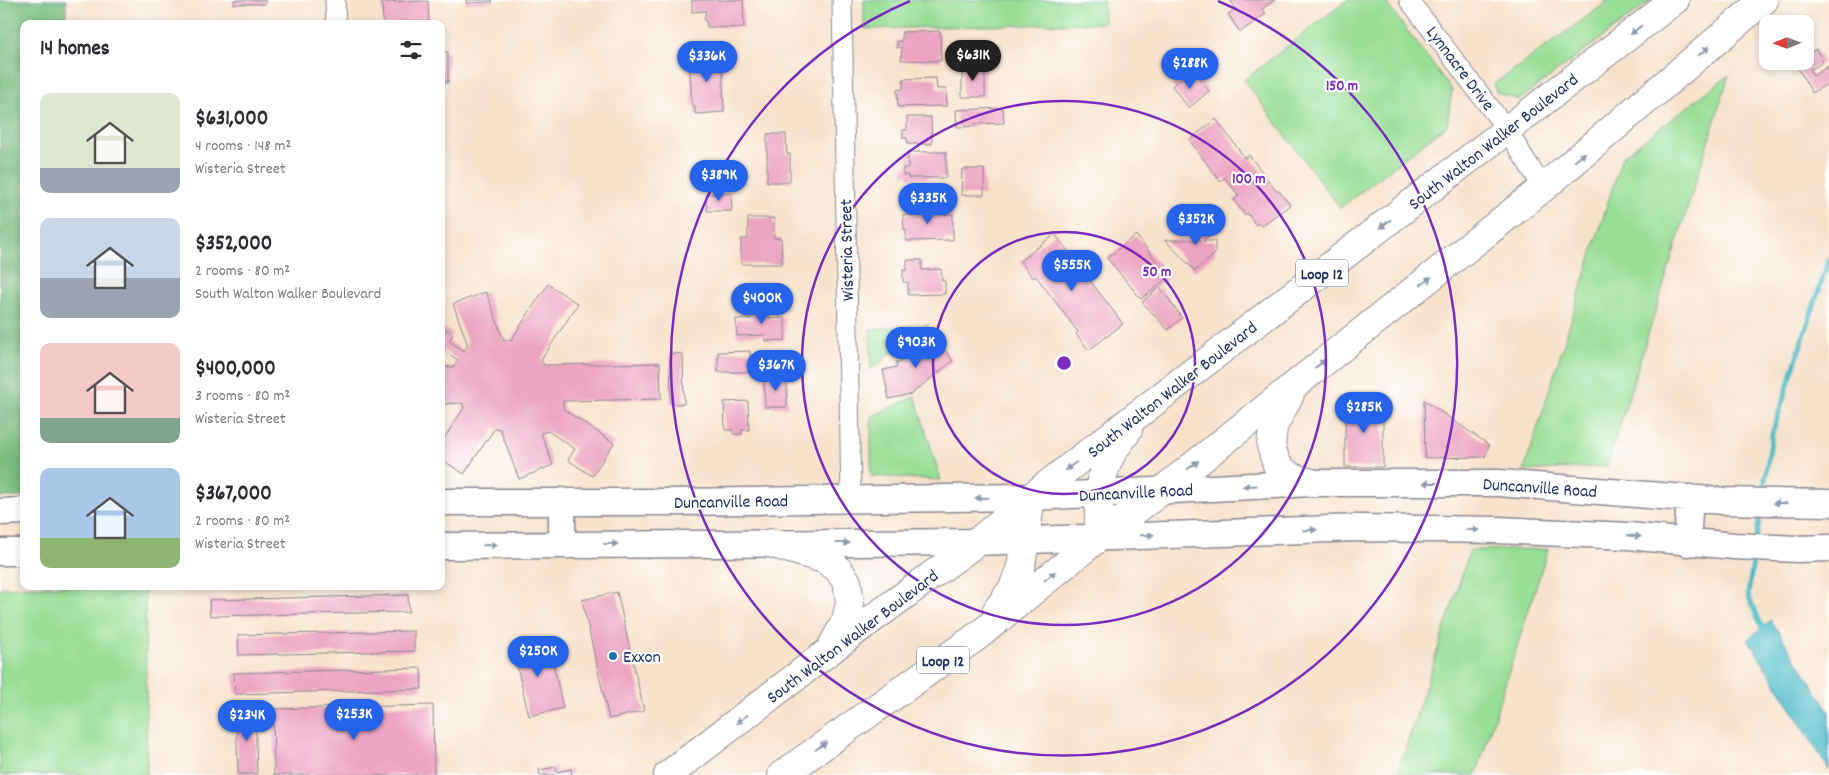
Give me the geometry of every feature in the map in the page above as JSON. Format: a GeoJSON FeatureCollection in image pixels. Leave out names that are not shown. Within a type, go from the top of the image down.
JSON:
{"type":"FeatureCollection","features":[{"type":"Feature","properties":{"kind":"main road","name":"South Walton Walker Boulevard"},"geometry":{"type":"LineString","coordinates":[[668,775],[829,651],[977,542],[1031,497],[1675,0]]}},
{"type":"Feature","properties":{"kind":"main road","name":"Loop 12"},"geometry":{"type":"LineString","coordinates":[[782,775],[979,635],[1098,537],[1160,492],[1543,188],[1764,0]]}},
{"type":"Feature","properties":{"kind":"main road"},"geometry":{"type":"LineString","coordinates":[[1295,384],[1273,427],[1271,446],[1277,465],[1291,477],[1312,483]]}},
{"type":"Feature","properties":{"kind":"main road"},"geometry":{"type":"LineString","coordinates":[[1098,537],[1099,494],[1103,473],[1112,453],[1138,416]]}},
{"type":"Feature","properties":{"kind":"main road","name":"Duncanville Road"},"geometry":{"type":"LineString","coordinates":[[445,502],[676,502],[1031,497],[1312,483],[1499,483],[1723,501],[1829,503]]}},
{"type":"Feature","properties":{"kind":"main road"},"geometry":{"type":"LineString","coordinates":[[979,635],[1013,588],[1021,567],[1031,497]]}},
{"type":"Feature","properties":{"kind":"main road"},"geometry":{"type":"LineString","coordinates":[[1690,498],[1693,543]]}},
{"type":"Feature","properties":{"kind":"main road"},"geometry":{"type":"LineString","coordinates":[[562,501],[562,544]]}},
{"type":"Feature","properties":{"kind":"main road"},"geometry":{"type":"LineString","coordinates":[[0,512],[20,511]]}},
{"type":"Feature","properties":{"kind":"main road"},"geometry":{"type":"LineString","coordinates":[[445,546],[977,542],[1357,528],[1628,536],[1693,543],[1797,549],[1829,548]]}},
{"type":"Feature","properties":{"kind":"main road"},"geometry":{"type":"LineString","coordinates":[[770,543],[824,559],[837,568],[847,582],[850,602],[846,621],[829,651]]}},
{"type":"Feature","properties":{"kind":"main road"},"geometry":{"type":"LineString","coordinates":[[0,552],[20,552]]}},
{"type":"Feature","properties":{"kind":"street"},"geometry":{"type":"LineString","coordinates":[[335,0],[336,20]]}},
{"type":"Feature","properties":{"kind":"street","name":"Wisteria Street"},"geometry":{"type":"LineString","coordinates":[[842,0],[851,500]]}},
{"type":"Feature","properties":{"kind":"street","name":"Lynnacre Drive"},"geometry":{"type":"LineString","coordinates":[[1409,0],[1507,130],[1543,188]]}},
{"type":"Feature","properties":{"kind":"green space"},"geometry":{"type":"Polygon","coordinates":[[[0,0],[66,0],[66,20],[20,20],[20,497],[0,497],[0,0]]]}},
{"type":"Feature","properties":{"kind":"green space"},"geometry":{"type":"Polygon","coordinates":[[[864,0],[1103,0],[1104,23],[864,29],[864,0]]]}},
{"type":"Feature","properties":{"kind":"green space"},"geometry":{"type":"Polygon","coordinates":[[[1347,0],[1384,0],[1452,90],[1447,125],[1340,208],[1244,80],[1347,0]]]}},
{"type":"Feature","properties":{"kind":"green space"},"geometry":{"type":"Polygon","coordinates":[[[1606,0],[1652,0],[1519,100],[1496,92],[1494,84],[1606,3],[1606,0]]]}},
{"type":"Feature","properties":{"kind":"green space"},"geometry":{"type":"Polygon","coordinates":[[[1729,75],[1607,466],[1524,471],[1622,157],[1729,75]]]}},
{"type":"Feature","properties":{"kind":"green space"},"geometry":{"type":"Polygon","coordinates":[[[929,325],[871,369],[870,329],[929,325]]]}},
{"type":"Feature","properties":{"kind":"green space"},"geometry":{"type":"Polygon","coordinates":[[[915,396],[941,480],[871,476],[871,417],[915,396]]]}},
{"type":"Feature","properties":{"kind":"green space"},"geometry":{"type":"Polygon","coordinates":[[[1548,549],[1476,775],[1397,775],[1470,550],[1548,549]]]}},
{"type":"Feature","properties":{"kind":"green space"},"geometry":{"type":"Polygon","coordinates":[[[20,587],[20,590],[145,590],[147,775],[0,775],[0,588],[20,587]]]}},
{"type":"Feature","properties":{"kind":"water"},"geometry":{"type":"Polygon","coordinates":[[[1771,620],[1829,711],[1829,770],[1748,639],[1771,620]]]}},
{"type":"Feature","properties":{"kind":"building"},"geometry":{"type":"Polygon","coordinates":[[[234,0],[265,0],[265,4],[234,4],[234,0]]]}},
{"type":"Feature","properties":{"kind":"building"},"geometry":{"type":"Polygon","coordinates":[[[466,0],[492,0],[493,2],[466,3],[466,0]]]}},
{"type":"Feature","properties":{"kind":"building"},"geometry":{"type":"Polygon","coordinates":[[[692,0],[743,0],[744,28],[707,27],[704,20],[706,11],[692,12],[692,0]]]}},
{"type":"Feature","properties":{"kind":"building"},"geometry":{"type":"Polygon","coordinates":[[[1230,0],[1275,0],[1262,9],[1266,14],[1240,32],[1228,14],[1236,9],[1230,0]]]}},
{"type":"Feature","properties":{"kind":"building"},"geometry":{"type":"Polygon","coordinates":[[[428,1],[429,20],[383,20],[382,2],[428,1]]]}},
{"type":"Feature","properties":{"kind":"building"},"geometry":{"type":"Polygon","coordinates":[[[940,31],[941,61],[901,60],[902,47],[897,48],[897,41],[902,41],[902,32],[940,31]]]}},
{"type":"Feature","properties":{"kind":"building"},"geometry":{"type":"Polygon","coordinates":[[[1816,49],[1823,62],[1814,68],[1814,50],[1816,49]]]}},
{"type":"Feature","properties":{"kind":"building"},"geometry":{"type":"Polygon","coordinates":[[[445,52],[448,52],[448,82],[445,82],[445,52]]]}},
{"type":"Feature","properties":{"kind":"building"},"geometry":{"type":"Polygon","coordinates":[[[722,53],[724,112],[695,114],[695,106],[692,106],[689,55],[722,53]]]}},
{"type":"Feature","properties":{"kind":"building"},"geometry":{"type":"Polygon","coordinates":[[[962,67],[985,67],[985,97],[962,97],[962,67]]]}},
{"type":"Feature","properties":{"kind":"building"},"geometry":{"type":"Polygon","coordinates":[[[1827,67],[1829,83],[1812,93],[1799,70],[1810,70],[1813,76],[1827,67]]]}},
{"type":"Feature","properties":{"kind":"building"},"geometry":{"type":"Polygon","coordinates":[[[1186,74],[1190,79],[1196,74],[1209,91],[1189,108],[1172,86],[1186,74]]]}},
{"type":"Feature","properties":{"kind":"building"},"geometry":{"type":"Polygon","coordinates":[[[936,78],[937,89],[946,89],[947,106],[898,107],[897,90],[903,89],[903,79],[936,78]]]}},
{"type":"Feature","properties":{"kind":"building"},"geometry":{"type":"Polygon","coordinates":[[[1003,108],[1004,123],[957,127],[956,110],[1003,108]]]}},
{"type":"Feature","properties":{"kind":"building"},"geometry":{"type":"Polygon","coordinates":[[[907,117],[931,117],[932,144],[908,144],[907,138],[903,138],[903,130],[907,130],[907,117]]]}},
{"type":"Feature","properties":{"kind":"building"},"geometry":{"type":"Polygon","coordinates":[[[1216,119],[1245,158],[1249,155],[1277,192],[1279,191],[1290,205],[1261,226],[1259,223],[1256,225],[1247,213],[1245,215],[1234,200],[1239,196],[1225,178],[1220,181],[1189,140],[1216,119]]]}},
{"type":"Feature","properties":{"kind":"building"},"geometry":{"type":"Polygon","coordinates":[[[767,134],[786,134],[787,154],[790,154],[790,182],[767,182],[767,134]]]}},
{"type":"Feature","properties":{"kind":"building"},"geometry":{"type":"Polygon","coordinates":[[[908,152],[946,152],[946,178],[908,178],[908,175],[903,175],[903,168],[908,168],[908,152]]]}},
{"type":"Feature","properties":{"kind":"building"},"geometry":{"type":"Polygon","coordinates":[[[962,169],[984,169],[984,195],[961,195],[962,169]]]}},
{"type":"Feature","properties":{"kind":"building"},"geometry":{"type":"Polygon","coordinates":[[[731,193],[732,211],[707,211],[706,194],[731,193]]]}},
{"type":"Feature","properties":{"kind":"building"},"geometry":{"type":"Polygon","coordinates":[[[914,202],[931,202],[931,215],[953,214],[953,240],[906,241],[903,215],[914,215],[914,202]]]}},
{"type":"Feature","properties":{"kind":"building"},"geometry":{"type":"Polygon","coordinates":[[[748,218],[774,218],[774,238],[781,238],[782,264],[741,264],[741,239],[748,239],[748,218]]]}},
{"type":"Feature","properties":{"kind":"building"},"geometry":{"type":"Polygon","coordinates":[[[1200,218],[1213,232],[1203,241],[1215,241],[1215,254],[1195,271],[1165,240],[1201,240],[1189,228],[1200,218]]]}},
{"type":"Feature","properties":{"kind":"building"},"geometry":{"type":"Polygon","coordinates":[[[1055,234],[1123,324],[1089,350],[1076,334],[1078,332],[1036,276],[1033,278],[1020,261],[1055,234]]]}},
{"type":"Feature","properties":{"kind":"building"},"geometry":{"type":"Polygon","coordinates":[[[1136,235],[1169,277],[1141,299],[1107,258],[1136,235]]]}},
{"type":"Feature","properties":{"kind":"building"},"geometry":{"type":"Polygon","coordinates":[[[907,260],[922,260],[922,270],[941,269],[942,281],[945,281],[945,294],[908,295],[908,282],[903,282],[903,270],[907,270],[907,260]]]}},
{"type":"Feature","properties":{"kind":"building"},"geometry":{"type":"Polygon","coordinates":[[[548,284],[578,304],[541,360],[544,365],[660,363],[661,399],[563,401],[563,409],[614,443],[592,476],[568,460],[575,449],[548,431],[541,433],[553,465],[519,479],[500,429],[495,428],[464,474],[445,462],[445,437],[464,408],[462,403],[445,404],[445,367],[453,367],[458,360],[445,352],[445,329],[453,334],[449,341],[464,351],[468,345],[453,304],[486,292],[504,340],[511,340],[548,284]]]}},
{"type":"Feature","properties":{"kind":"building"},"geometry":{"type":"Polygon","coordinates":[[[1160,287],[1182,318],[1168,330],[1142,302],[1160,287]]]}},
{"type":"Feature","properties":{"kind":"building"},"geometry":{"type":"Polygon","coordinates":[[[750,305],[769,305],[769,318],[785,318],[785,340],[766,341],[765,335],[737,336],[736,319],[751,319],[750,305]]]}},
{"type":"Feature","properties":{"kind":"building"},"geometry":{"type":"Polygon","coordinates":[[[934,336],[953,361],[911,394],[889,399],[883,370],[897,367],[896,362],[900,362],[934,336]]]}},
{"type":"Feature","properties":{"kind":"building"},"geometry":{"type":"Polygon","coordinates":[[[750,351],[750,372],[718,372],[718,352],[750,351]]]}},
{"type":"Feature","properties":{"kind":"building"},"geometry":{"type":"Polygon","coordinates":[[[670,353],[683,354],[684,404],[671,404],[670,353]]]}},
{"type":"Feature","properties":{"kind":"building"},"geometry":{"type":"Polygon","coordinates":[[[764,378],[787,378],[787,407],[765,407],[764,378]]]}},
{"type":"Feature","properties":{"kind":"building"},"geometry":{"type":"Polygon","coordinates":[[[1424,400],[1489,445],[1485,457],[1425,458],[1424,400]]]}},
{"type":"Feature","properties":{"kind":"building"},"geometry":{"type":"Polygon","coordinates":[[[748,401],[749,430],[742,430],[742,434],[733,434],[733,430],[725,430],[724,402],[748,401]]]}},
{"type":"Feature","properties":{"kind":"building"},"geometry":{"type":"Polygon","coordinates":[[[1345,402],[1383,402],[1383,467],[1345,467],[1345,402]]]}},
{"type":"Feature","properties":{"kind":"building","name":"Exxon"},"geometry":{"type":"Polygon","coordinates":[[[617,592],[644,711],[609,719],[582,600],[617,592]]]}},
{"type":"Feature","properties":{"kind":"building"},"geometry":{"type":"Polygon","coordinates":[[[408,595],[409,612],[210,616],[209,600],[408,595]]]}},
{"type":"Feature","properties":{"kind":"building"},"geometry":{"type":"Polygon","coordinates":[[[414,631],[414,651],[239,655],[238,635],[414,631]]]}},
{"type":"Feature","properties":{"kind":"building"},"geometry":{"type":"Polygon","coordinates":[[[548,641],[563,708],[529,716],[513,649],[548,641]]]}},
{"type":"Feature","properties":{"kind":"building"},"geometry":{"type":"Polygon","coordinates":[[[421,668],[422,689],[235,694],[234,673],[421,668]]]}},
{"type":"Feature","properties":{"kind":"building"},"geometry":{"type":"Polygon","coordinates":[[[433,705],[434,775],[274,775],[273,709],[433,705]]]}},
{"type":"Feature","properties":{"kind":"building"},"geometry":{"type":"Polygon","coordinates":[[[255,709],[257,774],[238,774],[236,710],[255,709]]]}},
{"type":"Feature","properties":{"kind":"building"},"geometry":{"type":"Polygon","coordinates":[[[556,767],[557,772],[571,769],[572,775],[540,775],[539,770],[556,767]]]}},
{"type":"Feature","properties":{"kind":"waterway"},"geometry":{"type":"LineString","coordinates":[[1763,493],[1772,434],[1829,259]]}},
{"type":"Feature","properties":{"kind":"waterway"},"geometry":{"type":"LineString","coordinates":[[1756,540],[1761,509]]}},
{"type":"Feature","properties":{"kind":"waterway"},"geometry":{"type":"LineString","coordinates":[[1754,554],[1748,595],[1765,634]]}},
{"type":"Feature","properties":{"kind":"place","name":"Exxon"},"geometry":{"type":"Point","coordinates":[613,656]}}]}
